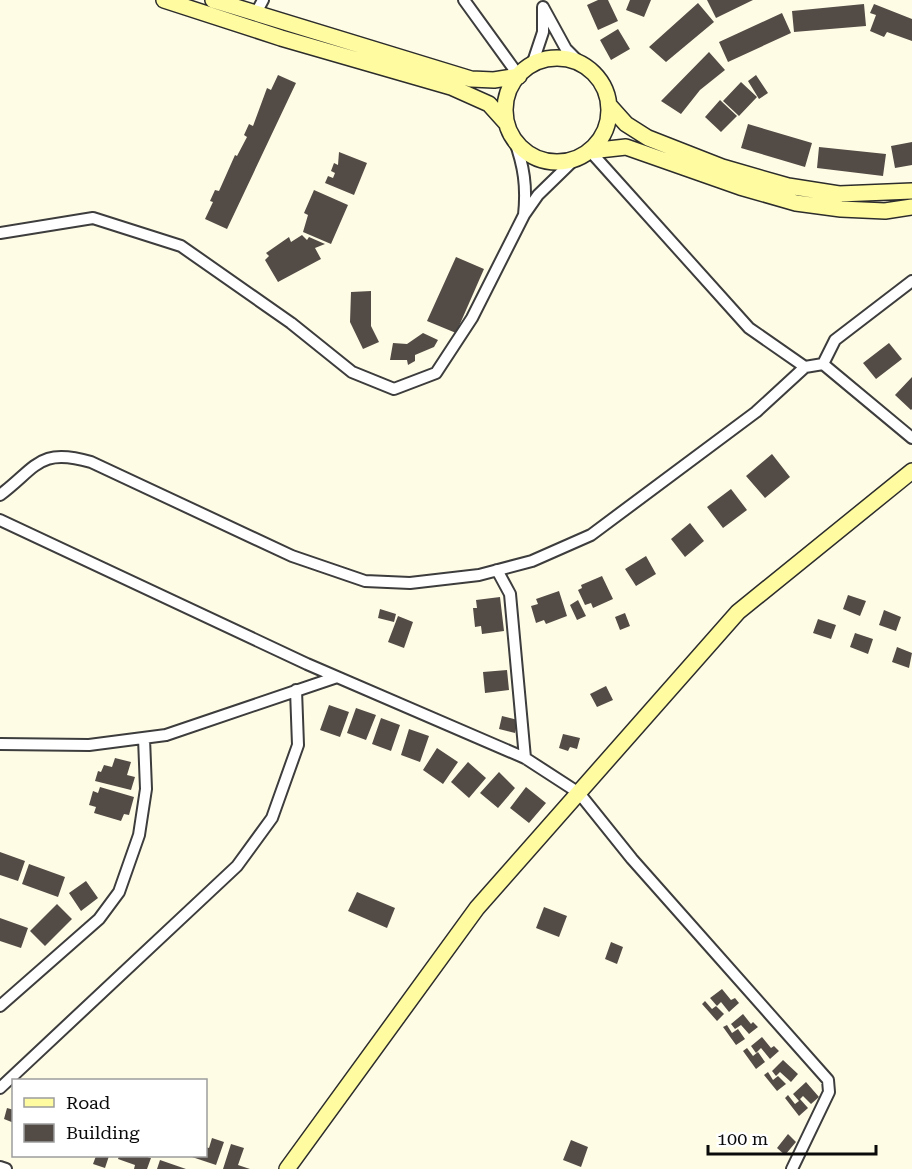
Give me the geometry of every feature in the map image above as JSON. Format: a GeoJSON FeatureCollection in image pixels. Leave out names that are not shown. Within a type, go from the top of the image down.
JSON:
{"type":"FeatureCollection","features":[{"type":"Feature","properties":{"kind":"street"},"geometry":{"type":"LineString","coordinates":[[164,0],[281,38],[451,87],[489,104],[507,124],[524,165],[527,188],[524,215]]}},
{"type":"Feature","properties":{"kind":"street"},"geometry":{"type":"LineString","coordinates":[[213,0],[259,7],[471,79],[494,80],[519,76]]}},
{"type":"Feature","properties":{"kind":"street"},"geometry":{"type":"LineString","coordinates":[[464,0],[519,76]]}},
{"type":"Feature","properties":{"kind":"street"},"geometry":{"type":"LineString","coordinates":[[532,65],[543,32],[541,3]]}},
{"type":"Feature","properties":{"kind":"street"},"geometry":{"type":"LineString","coordinates":[[0,233],[93,218],[181,246],[291,323],[352,372],[394,389],[436,373],[471,318],[524,215],[538,195],[575,159],[590,151],[601,138],[608,122],[609,105],[605,88],[595,74],[566,49],[541,3]]}},
{"type":"Feature","properties":{"kind":"street"},"geometry":{"type":"LineString","coordinates":[[507,124],[506,107],[509,90],[519,76],[532,65],[548,59],[565,59],[581,64]]}},
{"type":"Feature","properties":{"kind":"street"},"geometry":{"type":"LineString","coordinates":[[609,105],[626,124],[648,138],[722,166],[788,186],[839,194],[912,190]]}},
{"type":"Feature","properties":{"kind":"street"},"geometry":{"type":"LineString","coordinates":[[514,139],[526,152],[541,160],[558,162],[575,159]]}},
{"type":"Feature","properties":{"kind":"street"},"geometry":{"type":"LineString","coordinates":[[590,151],[626,147],[740,187],[796,202],[841,209],[885,211],[912,207]]}},
{"type":"Feature","properties":{"kind":"street"},"geometry":{"type":"LineString","coordinates":[[590,151],[749,328],[805,367]]}},
{"type":"Feature","properties":{"kind":"street"},"geometry":{"type":"LineString","coordinates":[[823,364],[836,340],[912,281]]}},
{"type":"Feature","properties":{"kind":"street"},"geometry":{"type":"LineString","coordinates":[[0,495],[26,472],[53,455],[71,456],[91,462],[292,556],[365,581],[410,583],[497,570],[532,561],[591,535],[756,412],[805,367],[823,364],[912,438]]}},
{"type":"Feature","properties":{"kind":"street"},"geometry":{"type":"LineString","coordinates":[[287,1169],[477,909],[738,612],[912,471]]}},
{"type":"Feature","properties":{"kind":"street"},"geometry":{"type":"LineString","coordinates":[[0,520],[337,677],[525,759],[579,793],[632,859],[828,1080],[829,1092],[792,1169]]}},
{"type":"Feature","properties":{"kind":"street"},"geometry":{"type":"LineString","coordinates":[[497,570],[510,594],[525,759]]}},
{"type":"Feature","properties":{"kind":"street"},"geometry":{"type":"LineString","coordinates":[[0,744],[89,745],[166,735],[337,677]]}},
{"type":"Feature","properties":{"kind":"street"},"geometry":{"type":"LineString","coordinates":[[0,1088],[237,866],[272,818],[298,745],[296,690]]}},
{"type":"Feature","properties":{"kind":"street"},"geometry":{"type":"LineString","coordinates":[[0,1006],[99,919],[119,892],[139,835],[147,789],[144,738]]}},
{"type":"Feature","properties":{"kind":"street"},"geometry":{"type":"LineString","coordinates":[[0,1167],[6,1169]]}},
{"type":"Feature","properties":{"kind":"building"},"geometry":{"type":"Polygon","coordinates":[[[598,0],[608,0],[618,21],[598,30],[587,5],[598,0]]]}},
{"type":"Feature","properties":{"kind":"building"},"geometry":{"type":"Polygon","coordinates":[[[630,0],[651,0],[644,17],[626,10],[630,0]]]}},
{"type":"Feature","properties":{"kind":"building"},"geometry":{"type":"Polygon","coordinates":[[[707,0],[753,0],[716,18],[707,0]]]}},
{"type":"Feature","properties":{"kind":"building"},"geometry":{"type":"Polygon","coordinates":[[[698,3],[714,22],[666,62],[649,47],[698,3]]]}},
{"type":"Feature","properties":{"kind":"building"},"geometry":{"type":"Polygon","coordinates":[[[864,4],[866,26],[794,32],[792,11],[864,4]]]}},
{"type":"Feature","properties":{"kind":"building"},"geometry":{"type":"Polygon","coordinates":[[[874,4],[912,19],[912,41],[887,32],[884,37],[870,31],[876,15],[870,13],[874,4]]]}},
{"type":"Feature","properties":{"kind":"building"},"geometry":{"type":"Polygon","coordinates":[[[782,13],[791,33],[728,62],[719,42],[782,13]]]}},
{"type":"Feature","properties":{"kind":"building"},"geometry":{"type":"Polygon","coordinates":[[[618,29],[630,49],[611,60],[600,40],[618,29]]]}},
{"type":"Feature","properties":{"kind":"building"},"geometry":{"type":"Polygon","coordinates":[[[709,52],[725,70],[700,90],[681,114],[661,101],[709,52]]]}},
{"type":"Feature","properties":{"kind":"building"},"geometry":{"type":"Polygon","coordinates":[[[278,75],[296,83],[227,229],[205,219],[213,202],[210,201],[215,190],[219,191],[235,155],[237,156],[247,137],[244,135],[249,124],[253,126],[267,88],[271,90],[278,75]]]}},
{"type":"Feature","properties":{"kind":"building"},"geometry":{"type":"Polygon","coordinates":[[[756,75],[768,93],[759,99],[748,81],[756,75]]]}},
{"type":"Feature","properties":{"kind":"building"},"geometry":{"type":"Polygon","coordinates":[[[741,82],[757,97],[739,116],[723,101],[741,82]]]}},
{"type":"Feature","properties":{"kind":"building"},"geometry":{"type":"Polygon","coordinates":[[[720,100],[737,116],[721,132],[705,117],[720,100]]]}},
{"type":"Feature","properties":{"kind":"building"},"geometry":{"type":"Polygon","coordinates":[[[748,124],[812,143],[805,167],[741,148],[748,124]]]}},
{"type":"Feature","properties":{"kind":"building"},"geometry":{"type":"Polygon","coordinates":[[[912,142],[912,165],[895,168],[891,146],[912,142]]]}},
{"type":"Feature","properties":{"kind":"building"},"geometry":{"type":"Polygon","coordinates":[[[819,147],[886,154],[883,176],[817,168],[819,147]]]}},
{"type":"Feature","properties":{"kind":"building"},"geometry":{"type":"Polygon","coordinates":[[[339,152],[367,163],[354,195],[325,183],[328,176],[333,178],[335,173],[331,171],[334,163],[338,165],[339,152]]]}},
{"type":"Feature","properties":{"kind":"building"},"geometry":{"type":"Polygon","coordinates":[[[314,190],[348,205],[331,244],[303,232],[308,215],[304,213],[314,190]]]}},
{"type":"Feature","properties":{"kind":"building"},"geometry":{"type":"Polygon","coordinates":[[[302,235],[307,240],[309,237],[325,244],[315,248],[321,259],[278,282],[265,260],[269,256],[266,253],[289,237],[291,242],[302,235]]]}},
{"type":"Feature","properties":{"kind":"building"},"geometry":{"type":"Polygon","coordinates":[[[456,257],[484,269],[456,333],[427,321],[456,257]]]}},
{"type":"Feature","properties":{"kind":"building"},"geometry":{"type":"Polygon","coordinates":[[[371,291],[371,326],[379,342],[363,349],[350,322],[351,292],[371,291]]]}},
{"type":"Feature","properties":{"kind":"building"},"geometry":{"type":"Polygon","coordinates":[[[423,333],[438,340],[434,347],[415,355],[415,361],[408,365],[407,360],[390,360],[393,343],[407,344],[423,333]]]}},
{"type":"Feature","properties":{"kind":"building"},"geometry":{"type":"Polygon","coordinates":[[[889,343],[902,359],[876,379],[863,363],[889,343]]]}},
{"type":"Feature","properties":{"kind":"building"},"geometry":{"type":"Polygon","coordinates":[[[912,377],[912,409],[911,410],[895,395],[912,377]]]}},
{"type":"Feature","properties":{"kind":"building"},"geometry":{"type":"Polygon","coordinates":[[[772,454],[790,477],[765,498],[746,476],[772,454]]]}},
{"type":"Feature","properties":{"kind":"building"},"geometry":{"type":"Polygon","coordinates":[[[731,489],[747,510],[723,528],[707,507],[731,489]]]}},
{"type":"Feature","properties":{"kind":"building"},"geometry":{"type":"Polygon","coordinates":[[[690,523],[704,541],[685,557],[671,539],[690,523]]]}},
{"type":"Feature","properties":{"kind":"building"},"geometry":{"type":"Polygon","coordinates":[[[646,556],[656,574],[636,586],[625,569],[646,556]]]}},
{"type":"Feature","properties":{"kind":"building"},"geometry":{"type":"Polygon","coordinates":[[[602,576],[613,599],[593,608],[591,603],[585,605],[578,590],[582,588],[581,585],[602,576]]]}},
{"type":"Feature","properties":{"kind":"building"},"geometry":{"type":"Polygon","coordinates":[[[559,591],[567,616],[546,624],[544,620],[536,623],[531,606],[538,604],[536,599],[559,591]]]}},
{"type":"Feature","properties":{"kind":"building"},"geometry":{"type":"Polygon","coordinates":[[[848,595],[866,601],[860,616],[843,609],[848,595]]]}},
{"type":"Feature","properties":{"kind":"building"},"geometry":{"type":"Polygon","coordinates":[[[500,597],[504,631],[482,634],[481,626],[475,627],[473,608],[477,608],[476,600],[500,597]]]}},
{"type":"Feature","properties":{"kind":"building"},"geometry":{"type":"Polygon","coordinates":[[[578,600],[586,616],[577,620],[570,605],[578,600]]]}},
{"type":"Feature","properties":{"kind":"building"},"geometry":{"type":"Polygon","coordinates":[[[380,609],[396,614],[394,622],[378,618],[380,609]]]}},
{"type":"Feature","properties":{"kind":"building"},"geometry":{"type":"Polygon","coordinates":[[[884,610],[901,617],[896,631],[879,625],[884,610]]]}},
{"type":"Feature","properties":{"kind":"building"},"geometry":{"type":"Polygon","coordinates":[[[625,613],[630,626],[620,630],[615,617],[625,613]]]}},
{"type":"Feature","properties":{"kind":"building"},"geometry":{"type":"Polygon","coordinates":[[[398,616],[413,622],[404,648],[388,642],[398,616]]]}},
{"type":"Feature","properties":{"kind":"building"},"geometry":{"type":"Polygon","coordinates":[[[818,619],[836,625],[831,639],[813,633],[818,619]]]}},
{"type":"Feature","properties":{"kind":"building"},"geometry":{"type":"Polygon","coordinates":[[[855,633],[873,639],[868,654],[850,647],[855,633]]]}},
{"type":"Feature","properties":{"kind":"building"},"geometry":{"type":"Polygon","coordinates":[[[897,647],[912,653],[909,668],[892,662],[897,647]]]}},
{"type":"Feature","properties":{"kind":"building"},"geometry":{"type":"Polygon","coordinates":[[[507,670],[509,690],[485,693],[483,672],[507,670]]]}},
{"type":"Feature","properties":{"kind":"building"},"geometry":{"type":"Polygon","coordinates":[[[606,686],[613,700],[597,707],[590,694],[606,686]]]}},
{"type":"Feature","properties":{"kind":"building"},"geometry":{"type":"Polygon","coordinates":[[[329,705],[349,712],[340,737],[320,730],[329,705]]]}},
{"type":"Feature","properties":{"kind":"building"},"geometry":{"type":"Polygon","coordinates":[[[356,708],[376,715],[366,740],[347,733],[356,708]]]}},
{"type":"Feature","properties":{"kind":"building"},"geometry":{"type":"Polygon","coordinates":[[[502,716],[518,720],[515,733],[499,729],[502,716]]]}},
{"type":"Feature","properties":{"kind":"building"},"geometry":{"type":"Polygon","coordinates":[[[381,718],[400,725],[391,751],[372,744],[381,718]]]}},
{"type":"Feature","properties":{"kind":"building"},"geometry":{"type":"Polygon","coordinates":[[[409,729],[429,736],[420,762],[401,755],[409,729]]]}},
{"type":"Feature","properties":{"kind":"building"},"geometry":{"type":"Polygon","coordinates":[[[563,734],[580,738],[577,749],[570,747],[568,751],[559,748],[563,734]]]}},
{"type":"Feature","properties":{"kind":"building"},"geometry":{"type":"Polygon","coordinates":[[[437,748],[458,762],[443,784],[423,770],[437,748]]]}},
{"type":"Feature","properties":{"kind":"building"},"geometry":{"type":"Polygon","coordinates":[[[115,758],[131,762],[127,775],[135,777],[131,790],[95,781],[98,771],[101,772],[104,765],[112,767],[115,758]]]}},
{"type":"Feature","properties":{"kind":"building"},"geometry":{"type":"Polygon","coordinates":[[[468,762],[486,778],[469,798],[451,782],[468,762]]]}},
{"type":"Feature","properties":{"kind":"building"},"geometry":{"type":"Polygon","coordinates":[[[499,772],[515,788],[498,808],[480,793],[499,772]]]}},
{"type":"Feature","properties":{"kind":"building"},"geometry":{"type":"Polygon","coordinates":[[[100,787],[134,797],[129,815],[124,814],[121,821],[94,813],[96,807],[89,805],[93,791],[98,793],[100,787]]]}},
{"type":"Feature","properties":{"kind":"building"},"geometry":{"type":"Polygon","coordinates":[[[526,787],[546,803],[529,823],[510,808],[526,787]]]}},
{"type":"Feature","properties":{"kind":"building"},"geometry":{"type":"Polygon","coordinates":[[[0,852],[25,861],[18,881],[0,875],[0,852]]]}},
{"type":"Feature","properties":{"kind":"building"},"geometry":{"type":"Polygon","coordinates":[[[29,864],[65,877],[58,897],[22,884],[29,864]]]}},
{"type":"Feature","properties":{"kind":"building"},"geometry":{"type":"Polygon","coordinates":[[[86,881],[98,898],[81,911],[69,893],[86,881]]]}},
{"type":"Feature","properties":{"kind":"building"},"geometry":{"type":"Polygon","coordinates":[[[357,892],[395,908],[387,928],[348,911],[357,892]]]}},
{"type":"Feature","properties":{"kind":"building"},"geometry":{"type":"Polygon","coordinates":[[[57,904],[72,919],[45,946],[30,931],[57,904]]]}},
{"type":"Feature","properties":{"kind":"building"},"geometry":{"type":"Polygon","coordinates":[[[544,907],[567,916],[559,937],[536,928],[544,907]]]}},
{"type":"Feature","properties":{"kind":"building"},"geometry":{"type":"Polygon","coordinates":[[[0,918],[28,928],[21,948],[0,941],[0,918]]]}},
{"type":"Feature","properties":{"kind":"building"},"geometry":{"type":"Polygon","coordinates":[[[611,942],[623,947],[617,964],[605,959],[611,942]]]}},
{"type":"Feature","properties":{"kind":"building"},"geometry":{"type":"Polygon","coordinates":[[[722,989],[731,1000],[735,998],[739,1003],[729,1012],[721,1002],[717,1006],[710,998],[722,989]]]}},
{"type":"Feature","properties":{"kind":"building"},"geometry":{"type":"Polygon","coordinates":[[[705,1001],[712,1009],[716,1006],[724,1014],[717,1021],[702,1004],[705,1001]]]}},
{"type":"Feature","properties":{"kind":"building"},"geometry":{"type":"Polygon","coordinates":[[[743,1014],[751,1024],[753,1022],[758,1027],[749,1034],[741,1025],[735,1029],[731,1024],[743,1014]]]}},
{"type":"Feature","properties":{"kind":"building"},"geometry":{"type":"Polygon","coordinates":[[[727,1025],[732,1033],[738,1029],[745,1039],[736,1045],[723,1027],[727,1025]]]}},
{"type":"Feature","properties":{"kind":"building"},"geometry":{"type":"Polygon","coordinates":[[[762,1037],[771,1048],[774,1046],[779,1051],[770,1059],[761,1048],[756,1053],[751,1046],[762,1037]]]}},
{"type":"Feature","properties":{"kind":"building"},"geometry":{"type":"Polygon","coordinates":[[[747,1048],[753,1056],[758,1052],[765,1062],[756,1069],[743,1051],[747,1048]]]}},
{"type":"Feature","properties":{"kind":"building"},"geometry":{"type":"Polygon","coordinates":[[[783,1060],[798,1074],[791,1082],[780,1072],[776,1076],[772,1071],[783,1060]]]}},
{"type":"Feature","properties":{"kind":"building"},"geometry":{"type":"Polygon","coordinates":[[[768,1072],[773,1080],[778,1076],[786,1084],[777,1091],[764,1075],[768,1072]]]}},
{"type":"Feature","properties":{"kind":"building"},"geometry":{"type":"Polygon","coordinates":[[[806,1082],[819,1097],[811,1104],[803,1096],[800,1099],[808,1108],[799,1116],[785,1098],[788,1095],[795,1104],[799,1101],[793,1094],[806,1082]]]}},
{"type":"Feature","properties":{"kind":"building"},"geometry":{"type":"Polygon","coordinates":[[[7,1108],[12,1109],[12,1122],[4,1119],[7,1108]]]}},
{"type":"Feature","properties":{"kind":"building"},"geometry":{"type":"Polygon","coordinates":[[[788,1134],[796,1142],[785,1155],[777,1148],[788,1134]]]}},
{"type":"Feature","properties":{"kind":"building"},"geometry":{"type":"Polygon","coordinates":[[[212,1138],[224,1142],[216,1165],[192,1157],[207,1157],[207,1147],[209,1148],[212,1138]]]}},
{"type":"Feature","properties":{"kind":"building"},"geometry":{"type":"Polygon","coordinates":[[[571,1140],[588,1147],[581,1167],[563,1160],[571,1140]]]}},
{"type":"Feature","properties":{"kind":"building"},"geometry":{"type":"Polygon","coordinates":[[[231,1144],[244,1148],[238,1165],[250,1169],[223,1169],[231,1144]]]}},
{"type":"Feature","properties":{"kind":"building"},"geometry":{"type":"Polygon","coordinates":[[[96,1157],[109,1157],[105,1168],[93,1164],[96,1157]]]}},
{"type":"Feature","properties":{"kind":"building"},"geometry":{"type":"Polygon","coordinates":[[[119,1157],[151,1158],[147,1169],[134,1169],[135,1165],[118,1159],[119,1157]]]}},
{"type":"Feature","properties":{"kind":"building"},"geometry":{"type":"Polygon","coordinates":[[[160,1160],[186,1169],[157,1169],[160,1160]]]}}]}
